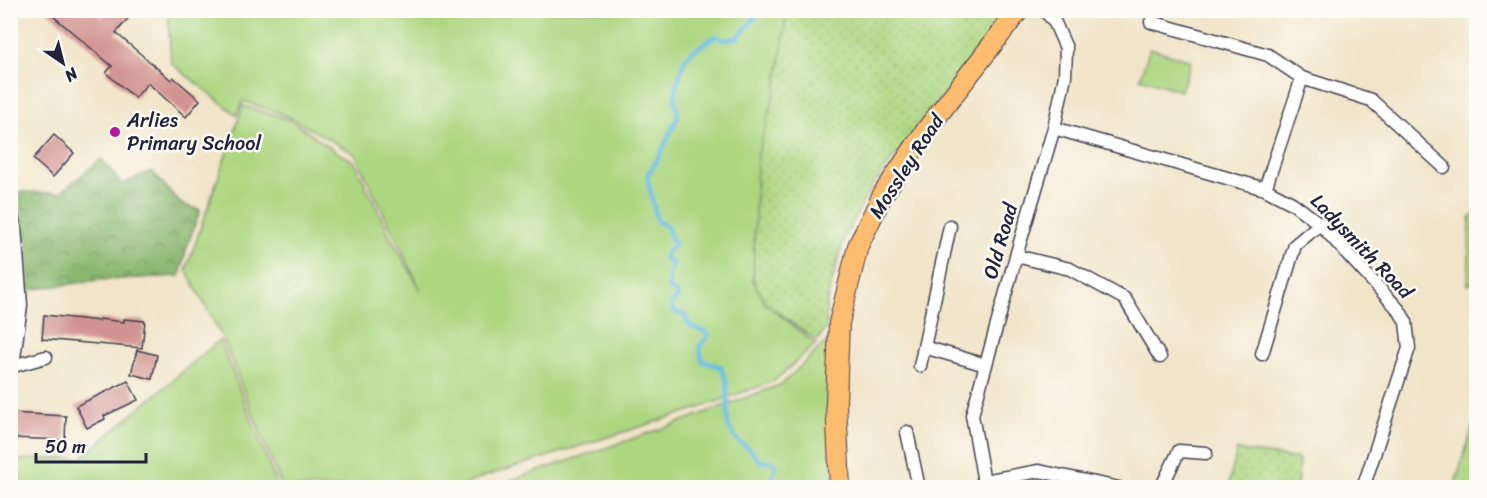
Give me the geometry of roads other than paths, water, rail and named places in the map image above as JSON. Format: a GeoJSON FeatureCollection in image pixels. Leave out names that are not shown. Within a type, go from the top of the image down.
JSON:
{"type":"FeatureCollection","features":[{"type":"Feature","properties":{"kind":"main road","name":"Mossley Road"},"geometry":{"type":"LineString","coordinates":[[840,488],[836,403],[839,323],[858,246],[883,194],[927,129],[1019,10]]}},
{"type":"Feature","properties":{"kind":"street","name":"Old Road"},"geometry":{"type":"LineString","coordinates":[[984,484],[972,415],[1054,128],[1065,76],[1066,48],[1054,21],[1044,10]]}},
{"type":"Feature","properties":{"kind":"street"},"geometry":{"type":"LineString","coordinates":[[1151,22],[1268,55],[1302,78],[1371,100],[1444,167]]}},
{"type":"Feature","properties":{"kind":"street"},"geometry":{"type":"LineString","coordinates":[[1265,189],[1302,78]]}},
{"type":"Feature","properties":{"kind":"street","name":"Ladysmith Road"},"geometry":{"type":"LineString","coordinates":[[1054,128],[1265,189],[1292,203],[1320,224],[1399,310],[1406,322],[1409,348],[1363,488]]}},
{"type":"Feature","properties":{"kind":"street"},"geometry":{"type":"LineString","coordinates":[[10,208],[15,227],[21,305],[12,368],[46,357]]}},
{"type":"Feature","properties":{"kind":"street"},"geometry":{"type":"LineString","coordinates":[[1262,354],[1295,245],[1320,224]]}},
{"type":"Feature","properties":{"kind":"street"},"geometry":{"type":"LineString","coordinates":[[920,366],[950,226]]}},
{"type":"Feature","properties":{"kind":"street"},"geometry":{"type":"LineString","coordinates":[[1016,256],[1070,269],[1125,298],[1160,357]]}},
{"type":"Feature","properties":{"kind":"street"},"geometry":{"type":"LineString","coordinates":[[924,347],[986,365]]}},
{"type":"Feature","properties":{"kind":"street"},"geometry":{"type":"LineString","coordinates":[[907,432],[919,488]]}},
{"type":"Feature","properties":{"kind":"street"},"geometry":{"type":"LineString","coordinates":[[1161,488],[1179,451],[1206,453]]}},
{"type":"Feature","properties":{"kind":"street"},"geometry":{"type":"LineString","coordinates":[[984,484],[1039,471],[1119,488]]}},
{"type":"Feature","properties":{"kind":"waterway"},"geometry":{"type":"LineString","coordinates":[[754,10],[754,19],[737,38],[724,40],[716,36],[685,59],[677,83],[675,100],[678,116],[659,157],[647,176],[657,221],[668,227],[671,239],[674,241],[674,246],[668,250],[665,257],[667,261],[673,263],[669,289],[676,292],[678,297],[673,302],[673,309],[676,313],[681,313],[686,317],[688,324],[707,332],[708,337],[700,345],[702,361],[721,367],[727,383],[728,426],[738,441],[752,451],[761,462],[772,461],[776,466],[769,488]]}},
{"type":"Feature","properties":{"kind":"place","name":"Arlies Primary School"},"geometry":{"type":"Point","coordinates":[115,132]}}]}
